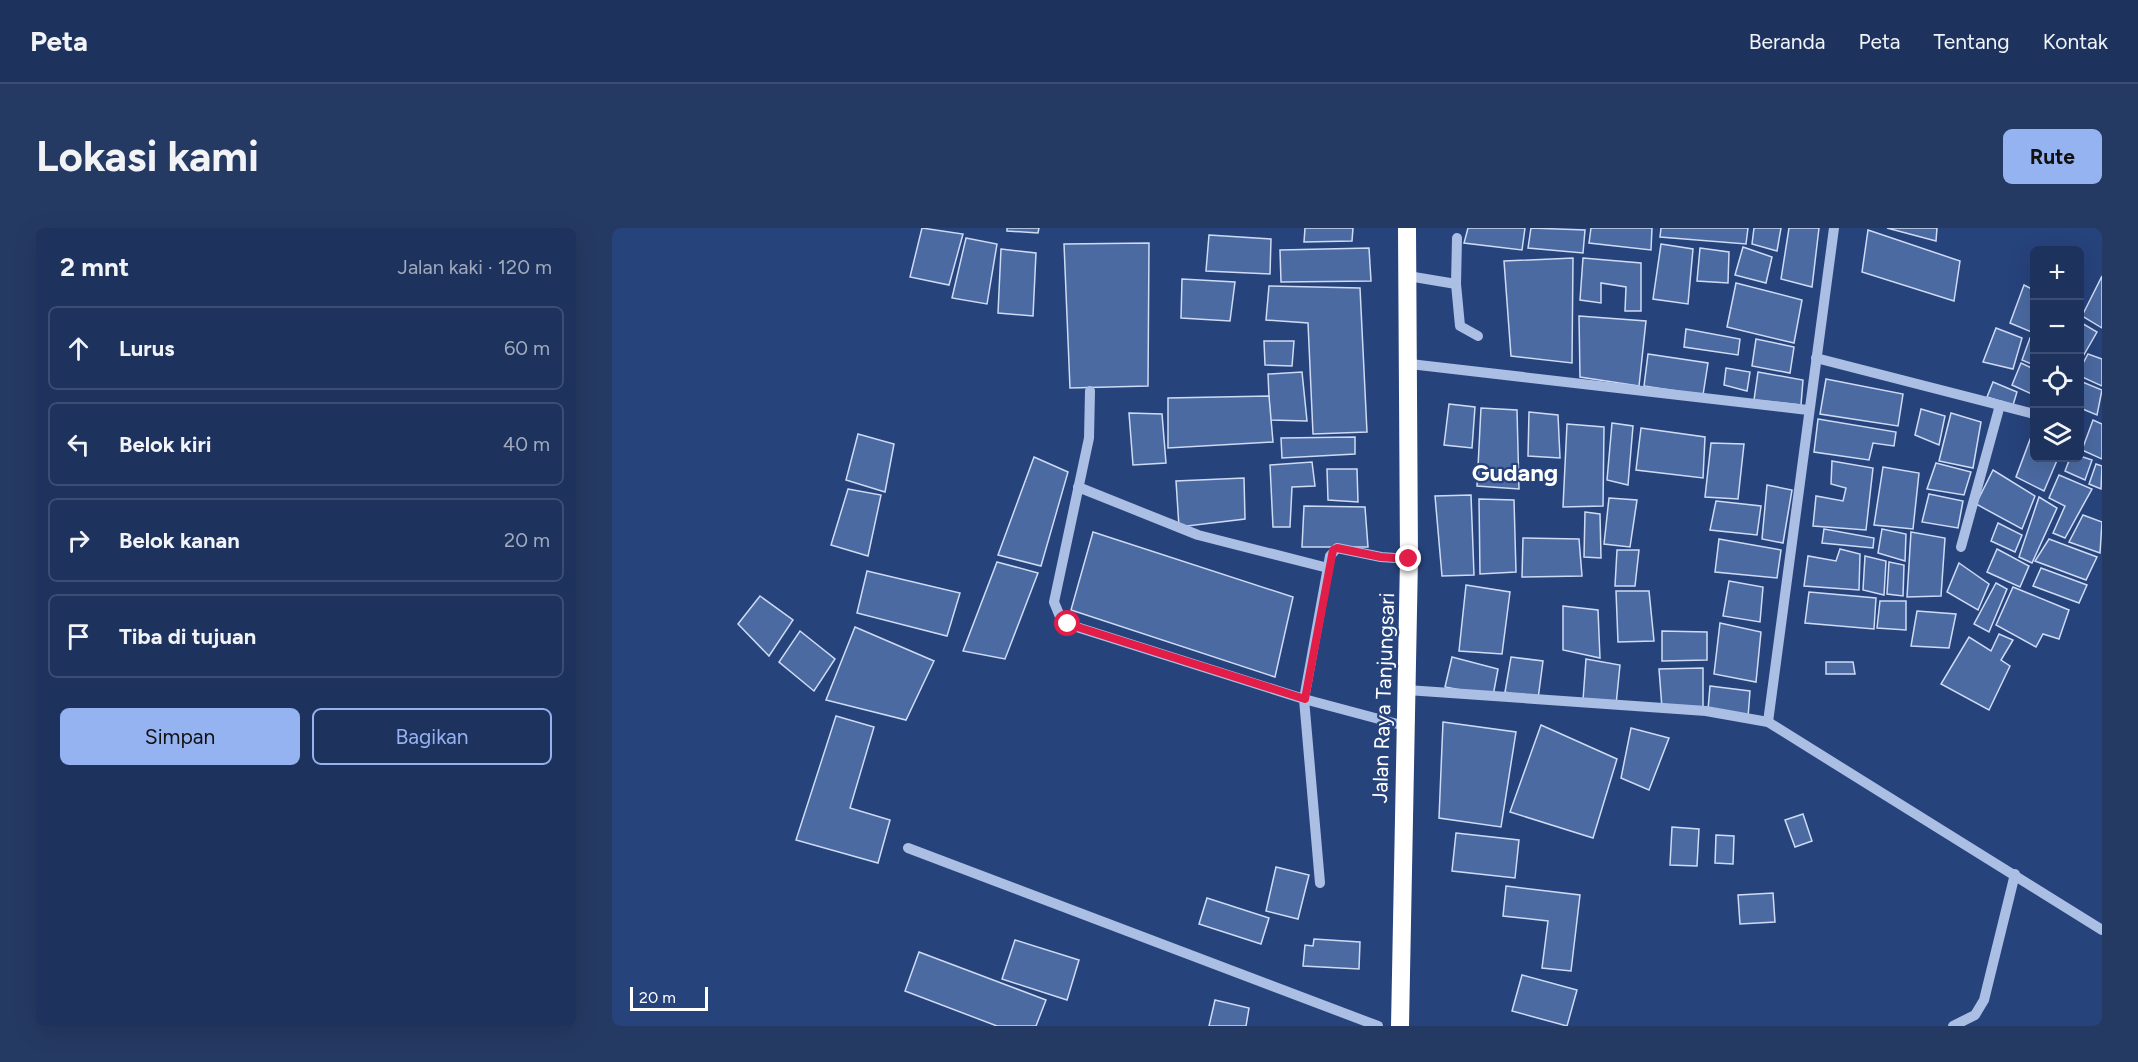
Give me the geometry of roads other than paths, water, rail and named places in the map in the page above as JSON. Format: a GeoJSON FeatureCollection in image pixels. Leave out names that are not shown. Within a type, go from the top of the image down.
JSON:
{"type":"FeatureCollection","features":[{"type":"Feature","properties":{"kind":"highway","name":"Jalan Raya Tanjungsari"},"geometry":{"type":"LineString","coordinates":[[1400,1026],[1409,559],[1410,364],[1407,228]]}},
{"type":"Feature","properties":{"kind":"street"},"geometry":{"type":"LineString","coordinates":[[1768,722],[1834,228]]}},
{"type":"Feature","properties":{"kind":"street"},"geometry":{"type":"LineString","coordinates":[[1457,238],[1458,321],[1464,330],[1478,336]]}},
{"type":"Feature","properties":{"kind":"street"},"geometry":{"type":"LineString","coordinates":[[1408,276],[1456,284]]}},
{"type":"Feature","properties":{"kind":"street"},"geometry":{"type":"LineString","coordinates":[[1816,358],[2030,413]]}},
{"type":"Feature","properties":{"kind":"street"},"geometry":{"type":"LineString","coordinates":[[1410,364],[1808,410]]}},
{"type":"Feature","properties":{"kind":"street"},"geometry":{"type":"LineString","coordinates":[[1090,391],[1089,438],[1054,602],[1061,619],[1068,624],[1305,699],[1405,726]]}},
{"type":"Feature","properties":{"kind":"street"},"geometry":{"type":"LineString","coordinates":[[1961,547],[2000,405]]}},
{"type":"Feature","properties":{"kind":"street"},"geometry":{"type":"LineString","coordinates":[[1078,488],[1198,535],[1328,568]]}},
{"type":"Feature","properties":{"kind":"street"},"geometry":{"type":"LineString","coordinates":[[1320,884],[1305,699],[1330,556],[1337,548],[1381,557],[1409,559]]}},
{"type":"Feature","properties":{"kind":"street"},"geometry":{"type":"LineString","coordinates":[[1407,690],[1706,711],[1768,722],[2102,930]]}},
{"type":"Feature","properties":{"kind":"street"},"geometry":{"type":"LineString","coordinates":[[908,848],[1378,1026]]}},
{"type":"Feature","properties":{"kind":"street"},"geometry":{"type":"LineString","coordinates":[[1953,1026],[1975,1015],[1984,1000],[2015,874]]}},
{"type":"Feature","properties":{"kind":"district","name":"Gudang"},"geometry":{"type":"Point","coordinates":[1515,472]}}]}
